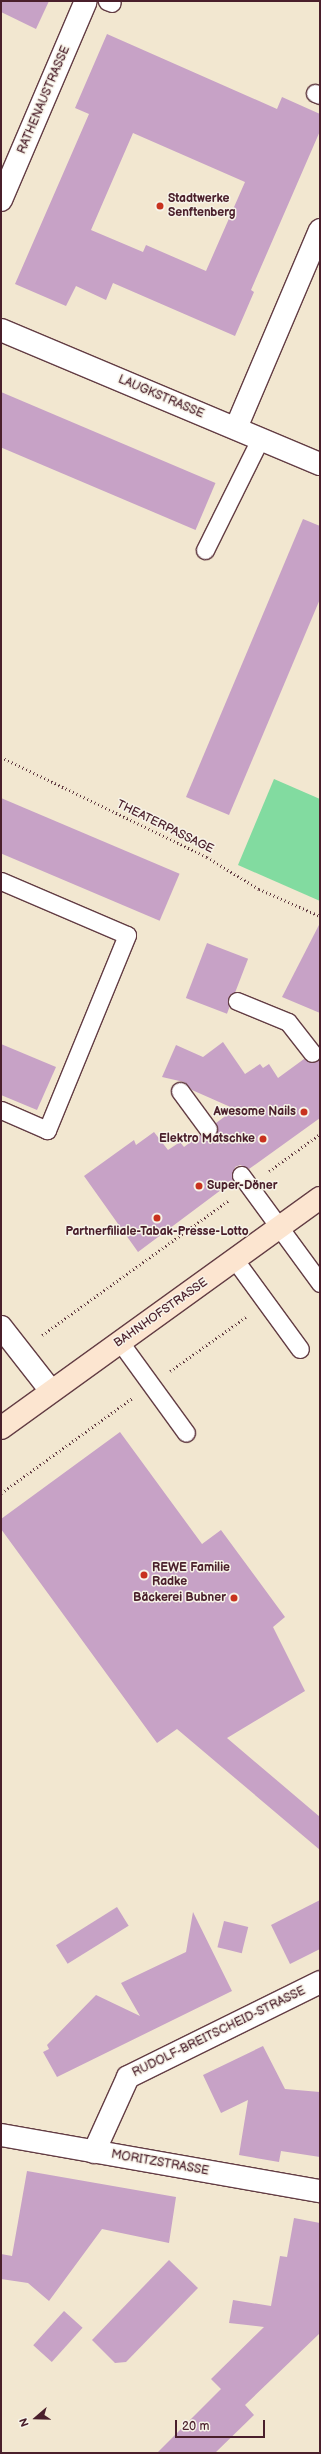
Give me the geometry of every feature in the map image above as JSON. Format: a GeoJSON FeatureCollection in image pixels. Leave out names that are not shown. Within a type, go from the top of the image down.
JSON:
{"type":"FeatureCollection","features":[{"type":"Feature","properties":{"kind":"main road","name":"BAHNHOFSTRASSE"},"geometry":{"type":"LineString","coordinates":[[1,1428],[320,1198]]}},
{"type":"Feature","properties":{"kind":"street","name":"RATHENAUSTRASSE"},"geometry":{"type":"LineString","coordinates":[[1,200],[86,1]]}},
{"type":"Feature","properties":{"kind":"street"},"geometry":{"type":"LineString","coordinates":[[236,428],[320,230]]}},
{"type":"Feature","properties":{"kind":"street","name":"LAUGKSTRASSE"},"geometry":{"type":"LineString","coordinates":[[1,330],[320,464]]}},
{"type":"Feature","properties":{"kind":"street"},"geometry":{"type":"LineString","coordinates":[[1,1327],[21,1350],[51,1391]]}},
{"type":"Feature","properties":{"kind":"street","name":"RUDOLF-BREITSCHEID-STRASSE"},"geometry":{"type":"LineString","coordinates":[[94,2152],[128,2077],[320,1982]]}},
{"type":"Feature","properties":{"kind":"street","name":"MORITZSTRASSE"},"geometry":{"type":"LineString","coordinates":[[1,2135],[320,2191]]}},
{"type":"Feature","properties":{"kind":"lane"},"geometry":{"type":"LineString","coordinates":[[205,550],[260,439]]}},
{"type":"Feature","properties":{"kind":"lane"},"geometry":{"type":"LineString","coordinates":[[1,881],[127,935],[47,1130],[1,1110]]}},
{"type":"Feature","properties":{"kind":"lane"},"geometry":{"type":"LineString","coordinates":[[238,1001],[288,1022],[312,1053]]}},
{"type":"Feature","properties":{"kind":"lane"},"geometry":{"type":"LineString","coordinates":[[180,1091],[208,1129]]}},
{"type":"Feature","properties":{"kind":"lane"},"geometry":{"type":"LineString","coordinates":[[245,1180],[320,1283]]}},
{"type":"Feature","properties":{"kind":"lane"},"geometry":{"type":"LineString","coordinates":[[235,1260],[300,1350]]}},
{"type":"Feature","properties":{"kind":"lane"},"geometry":{"type":"LineString","coordinates":[[120,1342],[186,1433]]}},
{"type":"Feature","properties":{"kind":"path","name":"THEATERPASSAGE"},"geometry":{"type":"LineString","coordinates":[[1,757],[207,857],[259,889],[320,916]]}},
{"type":"Feature","properties":{"kind":"path"},"geometry":{"type":"LineString","coordinates":[[21,1350],[245,1180],[320,1134]]}},
{"type":"Feature","properties":{"kind":"green space"},"geometry":{"type":"Polygon","coordinates":[[[274,779],[320,799],[320,901],[238,865],[274,779]]]}},
{"type":"Feature","properties":{"kind":"building"},"geometry":{"type":"Polygon","coordinates":[[[1,1],[49,1],[36,29],[1,12],[1,1]]]}},
{"type":"Feature","properties":{"kind":"building"},"geometry":{"type":"Polygon","coordinates":[[[107,34],[277,109],[282,97],[320,114],[320,131],[251,290],[254,292],[235,336],[113,283],[106,300],[76,286],[66,306],[15,284],[89,114],[75,108],[107,34]],[[133,133],[91,230],[143,252],[146,245],[206,271],[245,182],[133,133]]]}},
{"type":"Feature","properties":{"kind":"building"},"geometry":{"type":"Polygon","coordinates":[[[1,392],[215,483],[196,530],[1,447],[1,392]]]}},
{"type":"Feature","properties":{"kind":"building"},"geometry":{"type":"Polygon","coordinates":[[[303,519],[320,526],[320,599],[229,815],[186,797],[303,519]]]}},
{"type":"Feature","properties":{"kind":"building"},"geometry":{"type":"Polygon","coordinates":[[[1,798],[180,874],[160,921],[1,853],[1,798]]]}},
{"type":"Feature","properties":{"kind":"building"},"geometry":{"type":"Polygon","coordinates":[[[320,923],[320,1013],[282,997],[320,923]]]}},
{"type":"Feature","properties":{"kind":"building"},"geometry":{"type":"Polygon","coordinates":[[[207,943],[248,959],[227,1014],[186,998],[207,943]]]}},
{"type":"Feature","properties":{"kind":"building"},"geometry":{"type":"Polygon","coordinates":[[[223,1042],[245,1074],[260,1064],[263,1068],[269,1064],[278,1078],[304,1059],[313,1063],[320,1059],[320,1118],[249,1169],[240,1165],[235,1167],[233,1181],[138,1252],[84,1176],[134,1140],[136,1145],[154,1132],[168,1150],[180,1142],[184,1147],[200,1135],[209,1139],[214,1137],[216,1123],[235,1109],[192,1090],[184,1082],[162,1077],[176,1045],[203,1057],[223,1042]]]}},
{"type":"Feature","properties":{"kind":"building"},"geometry":{"type":"Polygon","coordinates":[[[1,1044],[56,1067],[37,1110],[1,1095],[1,1044]]]}},
{"type":"Feature","properties":{"kind":"building"},"geometry":{"type":"Polygon","coordinates":[[[120,1432],[202,1544],[221,1530],[285,1617],[273,1627],[305,1691],[227,1738],[320,1817],[320,1850],[177,1729],[157,1743],[1,1529],[1,1519],[120,1432]]]}},
{"type":"Feature","properties":{"kind":"building"},"geometry":{"type":"Polygon","coordinates":[[[320,1900],[320,1949],[290,1964],[271,1925],[320,1900]]]}},
{"type":"Feature","properties":{"kind":"building"},"geometry":{"type":"Polygon","coordinates":[[[117,1907],[129,1926],[68,1964],[56,1945],[117,1907]]]}},
{"type":"Feature","properties":{"kind":"building"},"geometry":{"type":"Polygon","coordinates":[[[193,1912],[232,1991],[57,2077],[43,2052],[49,2049],[47,2045],[96,1995],[140,2016],[121,1983],[186,1952],[193,1912]]]}},
{"type":"Feature","properties":{"kind":"building"},"geometry":{"type":"Polygon","coordinates":[[[224,1921],[248,1927],[242,1953],[217,1947],[224,1921]]]}},
{"type":"Feature","properties":{"kind":"building"},"geometry":{"type":"Polygon","coordinates":[[[263,2046],[285,2089],[320,2092],[320,2157],[281,2151],[279,2162],[239,2155],[248,2100],[221,2113],[203,2075],[263,2046]]]}},
{"type":"Feature","properties":{"kind":"building"},"geometry":{"type":"Polygon","coordinates":[[[27,2171],[176,2197],[169,2243],[102,2229],[49,2301],[28,2283],[1,2279],[1,2254],[12,2256],[27,2171]]]}},
{"type":"Feature","properties":{"kind":"building"},"geometry":{"type":"Polygon","coordinates":[[[294,2218],[320,2223],[319,2334],[245,2405],[254,2415],[215,2453],[157,2453],[221,2389],[211,2379],[264,2327],[229,2323],[233,2300],[271,2306],[280,2256],[287,2257],[294,2218]]]}},
{"type":"Feature","properties":{"kind":"building"},"geometry":{"type":"Polygon","coordinates":[[[169,2260],[198,2288],[126,2362],[115,2363],[92,2340],[169,2260]]]}},
{"type":"Feature","properties":{"kind":"building"},"geometry":{"type":"Polygon","coordinates":[[[64,2311],[83,2328],[52,2362],[33,2345],[64,2311]]]}},
{"type":"Feature","properties":{"kind":"place","name":"Stadtwerke Senftenberg"},"geometry":{"type":"Point","coordinates":[160,206]}},
{"type":"Feature","properties":{"kind":"place","name":"Awesome Nails"},"geometry":{"type":"Point","coordinates":[304,1112]}},
{"type":"Feature","properties":{"kind":"place","name":"Elektro Matschke"},"geometry":{"type":"Point","coordinates":[263,1139]}},
{"type":"Feature","properties":{"kind":"place","name":"Super-Döner"},"geometry":{"type":"Point","coordinates":[199,1186]}},
{"type":"Feature","properties":{"kind":"place","name":"Partnerfiliale-Tabak-Presse-Lotto"},"geometry":{"type":"Point","coordinates":[157,1218]}},
{"type":"Feature","properties":{"kind":"place","name":"REWE Familie Radke"},"geometry":{"type":"Point","coordinates":[144,1575]}},
{"type":"Feature","properties":{"kind":"place","name":"Bäckerei Bubner"},"geometry":{"type":"Point","coordinates":[234,1598]}}]}
